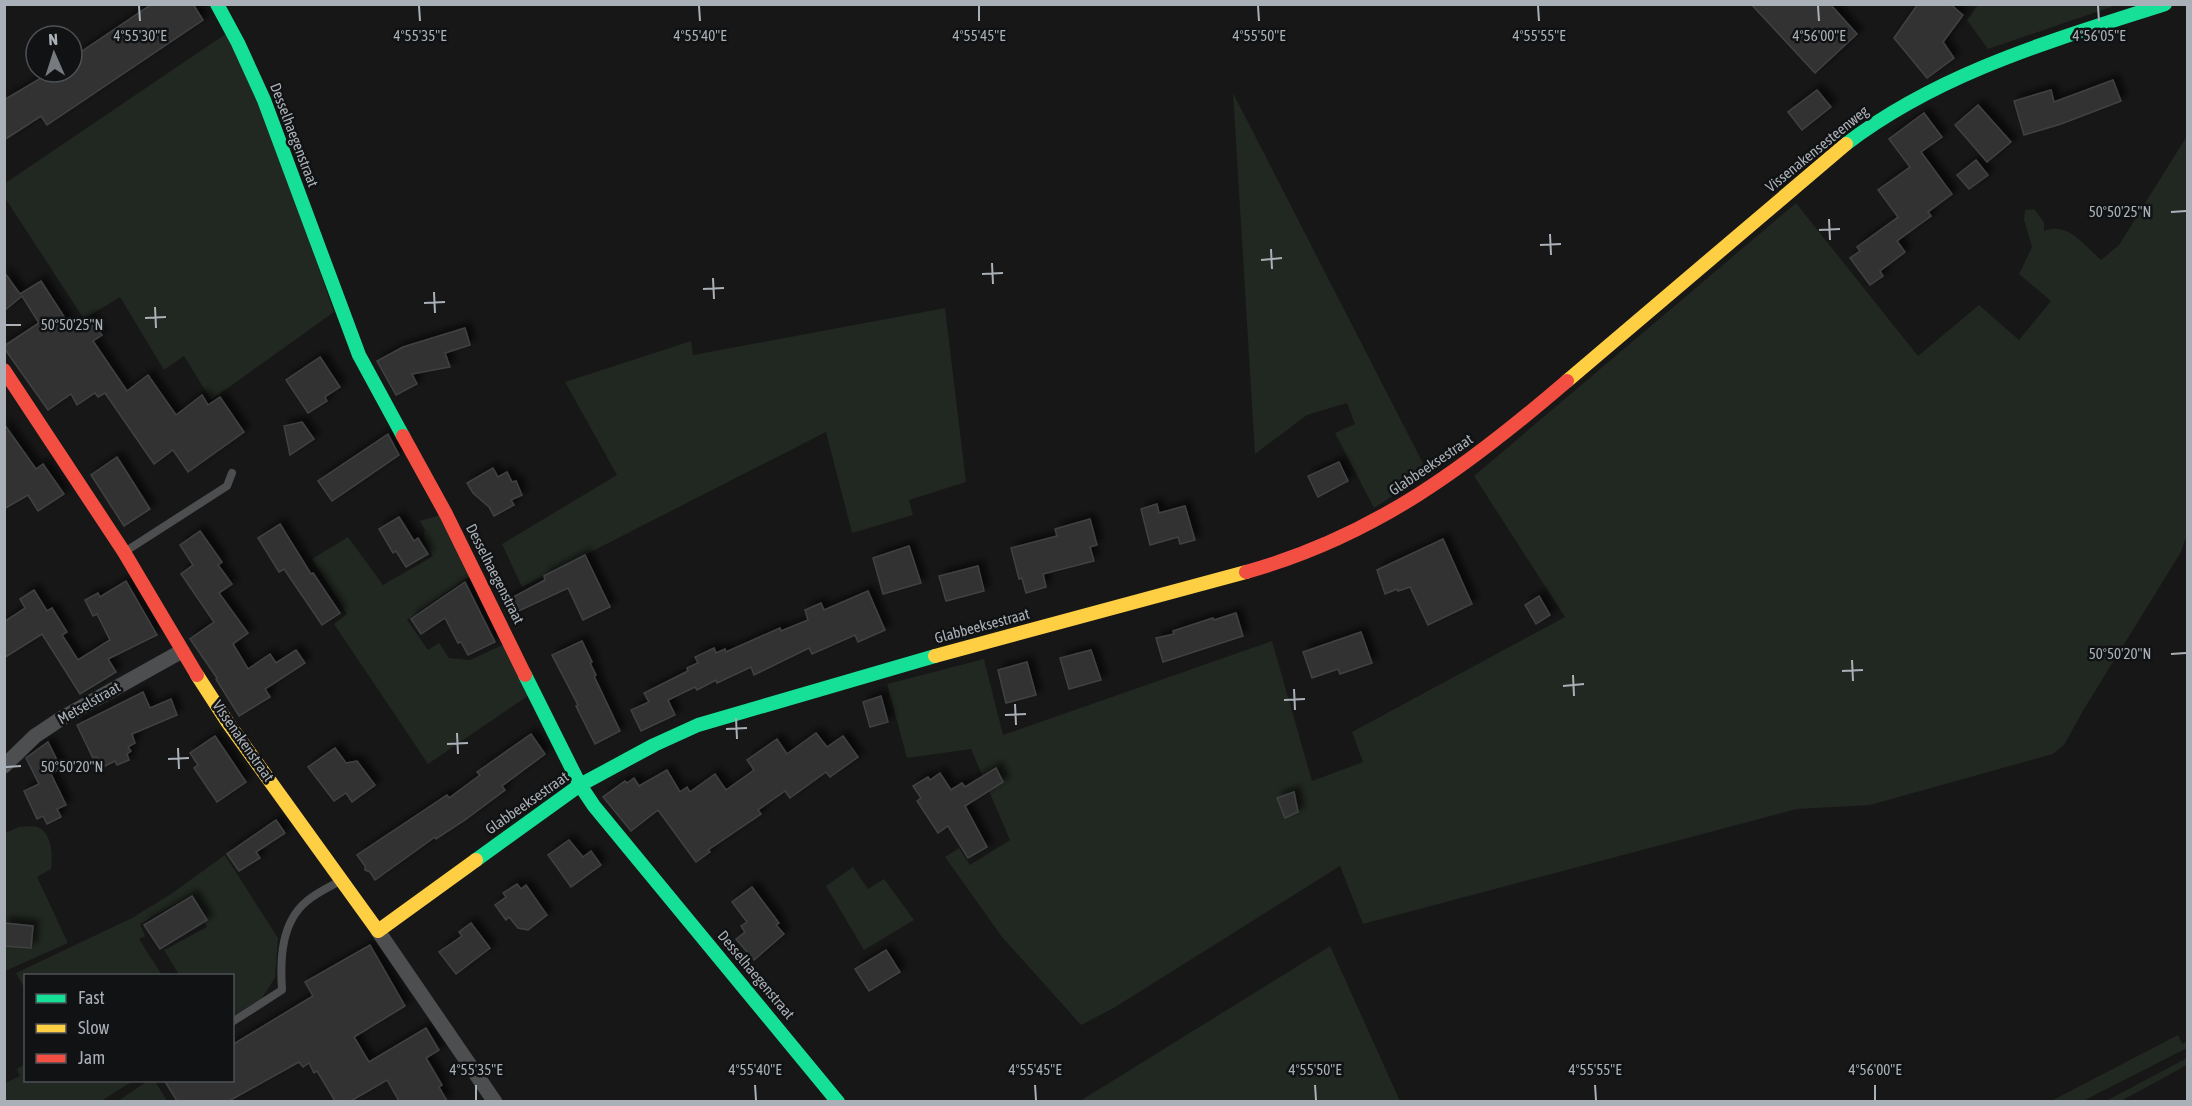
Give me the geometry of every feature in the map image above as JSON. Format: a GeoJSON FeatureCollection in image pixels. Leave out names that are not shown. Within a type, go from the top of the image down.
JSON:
{"type":"FeatureCollection","features":[{"type":"Feature","properties":{"kind":"street","name":"Desselhaegenstraat"},"geometry":{"type":"LineString","coordinates":[[217,4],[264,100],[359,355],[475,570],[580,785],[594,806],[838,1101]]}},
{"type":"Feature","properties":{"kind":"street","name":"Vissenakensesteenweg"},"geometry":{"type":"LineString","coordinates":[[1595,357],[1814,171],[1866,129],[1903,105],[1960,76],[2010,56],[2165,4]]}},
{"type":"Feature","properties":{"kind":"street","name":"Glabbeeksestraat"},"geometry":{"type":"LineString","coordinates":[[378,931],[580,785],[654,745],[698,725],[868,674],[1250,571],[1311,550],[1360,529],[1405,504],[1467,463],[1514,427],[1595,357]]}},
{"type":"Feature","properties":{"kind":"street","name":"Vissenakenstraat"},"geometry":{"type":"LineString","coordinates":[[4,370],[124,552],[182,651],[228,723],[378,931],[495,1101]]}},
{"type":"Feature","properties":{"kind":"street","name":"Metselstraat"},"geometry":{"type":"LineString","coordinates":[[4,766],[34,736],[182,651]]}},
{"type":"Feature","properties":{"kind":"lane"},"geometry":{"type":"LineString","coordinates":[[124,552],[226,486],[232,473]]}},
{"type":"Feature","properties":{"kind":"lane"},"geometry":{"type":"LineString","coordinates":[[234,1021],[282,990],[280,964],[285,937],[292,918],[307,901],[340,881]]}},
{"type":"Feature","properties":{"kind":"shaded area"},"geometry":{"type":"Polygon","coordinates":[[[1978,5],[2117,5],[1988,49],[1967,20],[1978,5]]]}},
{"type":"Feature","properties":{"kind":"shaded area"},"geometry":{"type":"Polygon","coordinates":[[[227,33],[255,86],[334,312],[211,400],[184,356],[164,370],[120,297],[84,319],[5,198],[4,184],[227,33]]]}},
{"type":"Feature","properties":{"kind":"shaded area"},"geometry":{"type":"Polygon","coordinates":[[[1233,93],[1428,473],[1374,508],[1335,433],[1355,424],[1347,403],[1307,415],[1255,454],[1233,93]]]}},
{"type":"Feature","properties":{"kind":"shaded area"},"geometry":{"type":"Polygon","coordinates":[[[2187,136],[2187,535],[2181,552],[2064,745],[2053,754],[1870,805],[1797,809],[1363,924],[1340,866],[1112,1009],[1081,1025],[1002,937],[945,857],[959,848],[970,865],[1010,840],[971,749],[907,758],[887,684],[984,659],[1003,735],[1272,641],[1312,781],[1363,762],[1352,732],[1565,617],[1474,476],[1796,203],[1918,356],[1979,305],[2019,340],[2051,301],[2019,274],[2032,247],[2024,220],[2025,210],[2034,209],[2044,222],[2044,231],[2061,229],[2076,236],[2101,260],[2119,245],[2187,136]]]}},
{"type":"Feature","properties":{"kind":"shaded area"},"geometry":{"type":"Polygon","coordinates":[[[945,308],[966,482],[909,500],[913,515],[852,533],[826,432],[522,587],[502,544],[617,475],[565,382],[691,341],[693,355],[945,308]]]}},
{"type":"Feature","properties":{"kind":"shaded area"},"geometry":{"type":"Polygon","coordinates":[[[440,515],[473,574],[407,620],[428,650],[439,643],[449,658],[470,660],[507,643],[532,693],[428,764],[334,624],[347,614],[312,559],[348,537],[383,585],[433,556],[423,537],[425,530],[420,521],[440,515]]]}},
{"type":"Feature","properties":{"kind":"shaded area"},"geometry":{"type":"Polygon","coordinates":[[[19,827],[39,828],[47,835],[52,853],[51,869],[37,877],[68,943],[5,971],[5,833],[19,827]]]}},
{"type":"Feature","properties":{"kind":"shaded area"},"geometry":{"type":"Polygon","coordinates":[[[225,855],[278,938],[275,978],[262,998],[234,1015],[234,974],[178,974],[164,950],[207,927],[192,895],[140,924],[145,936],[139,939],[161,974],[24,974],[24,987],[16,973],[132,918],[171,894],[225,855]]]}},
{"type":"Feature","properties":{"kind":"shaded area"},"geometry":{"type":"Polygon","coordinates":[[[853,867],[868,889],[884,879],[914,920],[864,950],[826,886],[853,867]]]}},
{"type":"Feature","properties":{"kind":"shaded area"},"geometry":{"type":"Polygon","coordinates":[[[1330,946],[1400,1101],[1080,1101],[1330,946]]]}},
{"type":"Feature","properties":{"kind":"shaded area"},"geometry":{"type":"Polygon","coordinates":[[[2178,1035],[2182,1044],[2187,1042],[2187,1048],[2083,1101],[2051,1101],[2178,1035]]]}},
{"type":"Feature","properties":{"kind":"shaded area"},"geometry":{"type":"Polygon","coordinates":[[[2187,1058],[2187,1065],[2121,1101],[2106,1101],[2187,1058]]]}},
{"type":"Feature","properties":{"kind":"shaded area"},"geometry":{"type":"Polygon","coordinates":[[[24,1065],[24,1082],[131,1082],[101,1101],[5,1101],[5,1083],[20,1076],[17,1069],[24,1065]]]}},
{"type":"Feature","properties":{"kind":"shaded area"},"geometry":{"type":"Polygon","coordinates":[[[146,1082],[156,1082],[167,1101],[118,1101],[146,1082]]]}},
{"type":"Feature","properties":{"kind":"building"},"geometry":{"type":"Polygon","coordinates":[[[152,4],[193,4],[203,20],[47,125],[41,116],[4,140],[4,100],[31,84],[84,84],[84,50],[152,4]]]}},
{"type":"Feature","properties":{"kind":"building"},"geometry":{"type":"Polygon","coordinates":[[[1751,4],[1830,4],[1857,34],[1815,73],[1751,4]]]}},
{"type":"Feature","properties":{"kind":"building"},"geometry":{"type":"Polygon","coordinates":[[[1918,4],[1950,4],[1963,15],[1943,42],[1954,58],[1927,78],[1894,38],[1918,4]]]}},
{"type":"Feature","properties":{"kind":"building"},"geometry":{"type":"Polygon","coordinates":[[[2113,80],[2121,101],[2061,124],[2024,135],[2014,101],[2051,90],[2054,102],[2113,80]]]}},
{"type":"Feature","properties":{"kind":"building"},"geometry":{"type":"Polygon","coordinates":[[[1817,90],[1831,107],[1802,130],[1788,112],[1817,90]]]}},
{"type":"Feature","properties":{"kind":"building"},"geometry":{"type":"Polygon","coordinates":[[[1978,105],[2011,142],[1987,162],[1955,125],[1978,105]]]}},
{"type":"Feature","properties":{"kind":"building"},"geometry":{"type":"Polygon","coordinates":[[[1924,113],[1942,137],[1921,152],[1952,194],[1928,212],[1931,216],[1897,241],[1905,252],[1880,271],[1883,276],[1870,285],[1850,258],[1860,251],[1857,247],[1898,217],[1878,190],[1910,167],[1889,139],[1924,113]]]}},
{"type":"Feature","properties":{"kind":"building"},"geometry":{"type":"Polygon","coordinates":[[[1976,160],[1988,175],[1969,189],[1957,175],[1976,160]]]}},
{"type":"Feature","properties":{"kind":"building"},"geometry":{"type":"Polygon","coordinates":[[[4,272],[20,294],[41,281],[72,329],[90,318],[102,335],[93,341],[127,391],[148,375],[176,415],[202,395],[208,405],[220,397],[244,432],[188,472],[173,450],[154,464],[105,393],[98,397],[95,393],[77,405],[71,394],[48,410],[4,348],[39,323],[22,296],[4,311],[4,272]]]}},
{"type":"Feature","properties":{"kind":"building"},"geometry":{"type":"Polygon","coordinates":[[[465,328],[470,345],[445,353],[450,367],[412,374],[417,384],[396,395],[377,361],[403,347],[465,328]]]}},
{"type":"Feature","properties":{"kind":"building"},"geometry":{"type":"Polygon","coordinates":[[[320,357],[340,387],[325,397],[327,401],[308,413],[286,380],[320,357]]]}},
{"type":"Feature","properties":{"kind":"building"},"geometry":{"type":"Polygon","coordinates":[[[302,422],[314,439],[290,455],[284,426],[302,422]]]}},
{"type":"Feature","properties":{"kind":"building"},"geometry":{"type":"Polygon","coordinates":[[[4,424],[36,469],[43,464],[64,494],[38,511],[28,495],[4,509],[4,424]]]}},
{"type":"Feature","properties":{"kind":"building"},"geometry":{"type":"Polygon","coordinates":[[[388,434],[399,455],[332,501],[318,481],[388,434]]]}},
{"type":"Feature","properties":{"kind":"building"},"geometry":{"type":"Polygon","coordinates":[[[117,457],[150,509],[124,526],[91,475],[117,457]]]}},
{"type":"Feature","properties":{"kind":"building"},"geometry":{"type":"Polygon","coordinates":[[[1339,462],[1348,481],[1318,497],[1308,476],[1339,462]]]}},
{"type":"Feature","properties":{"kind":"building"},"geometry":{"type":"Polygon","coordinates":[[[493,468],[498,477],[507,472],[512,482],[516,481],[522,495],[511,500],[514,505],[494,516],[489,507],[473,493],[467,483],[493,468]]]}},
{"type":"Feature","properties":{"kind":"building"},"geometry":{"type":"Polygon","coordinates":[[[1157,504],[1159,513],[1185,506],[1195,540],[1180,544],[1178,537],[1150,545],[1141,509],[1157,504]]]}},
{"type":"Feature","properties":{"kind":"building"},"geometry":{"type":"Polygon","coordinates":[[[399,517],[414,541],[418,538],[428,554],[406,567],[396,551],[393,553],[379,529],[399,517]]]}},
{"type":"Feature","properties":{"kind":"building"},"geometry":{"type":"Polygon","coordinates":[[[1090,519],[1097,545],[1090,547],[1094,561],[1043,574],[1046,587],[1026,593],[1022,578],[1019,579],[1011,548],[1057,536],[1055,529],[1090,519]]]}},
{"type":"Feature","properties":{"kind":"building"},"geometry":{"type":"Polygon","coordinates":[[[280,524],[311,574],[313,573],[340,613],[322,625],[284,569],[279,572],[258,538],[280,524]]]}},
{"type":"Feature","properties":{"kind":"building"},"geometry":{"type":"Polygon","coordinates":[[[200,531],[222,562],[218,565],[232,584],[219,593],[248,633],[233,644],[248,669],[270,654],[276,663],[296,650],[305,663],[265,689],[270,697],[239,716],[217,678],[190,639],[214,622],[181,574],[193,565],[180,545],[200,531]]]}},
{"type":"Feature","properties":{"kind":"building"},"geometry":{"type":"Polygon","coordinates":[[[1443,539],[1472,604],[1428,625],[1410,587],[1385,594],[1377,570],[1443,539]]]}},
{"type":"Feature","properties":{"kind":"building"},"geometry":{"type":"Polygon","coordinates":[[[909,546],[921,583],[883,594],[873,558],[909,546]]]}},
{"type":"Feature","properties":{"kind":"building"},"geometry":{"type":"Polygon","coordinates":[[[585,555],[610,607],[583,620],[568,588],[510,615],[504,602],[545,580],[544,576],[585,555]]]}},
{"type":"Feature","properties":{"kind":"building"},"geometry":{"type":"Polygon","coordinates":[[[978,566],[984,591],[946,601],[939,576],[978,566]]]}},
{"type":"Feature","properties":{"kind":"building"},"geometry":{"type":"Polygon","coordinates":[[[126,581],[157,635],[108,659],[116,672],[80,694],[42,634],[4,658],[4,622],[25,608],[20,599],[34,590],[47,611],[52,608],[67,632],[62,635],[78,660],[110,640],[97,614],[93,616],[85,600],[98,593],[100,597],[126,581]]]}},
{"type":"Feature","properties":{"kind":"building"},"geometry":{"type":"Polygon","coordinates":[[[465,582],[495,642],[468,655],[461,642],[458,643],[445,618],[421,634],[411,619],[465,582]]]}},
{"type":"Feature","properties":{"kind":"building"},"geometry":{"type":"Polygon","coordinates":[[[868,591],[885,630],[858,642],[855,635],[812,654],[809,648],[754,675],[751,667],[717,683],[716,680],[697,690],[695,687],[668,700],[675,715],[641,731],[631,710],[649,702],[644,693],[688,671],[687,668],[698,663],[695,657],[714,648],[716,653],[725,649],[726,652],[780,628],[781,631],[808,620],[805,610],[821,603],[824,610],[868,591]]]}},
{"type":"Feature","properties":{"kind":"building"},"geometry":{"type":"Polygon","coordinates":[[[1539,596],[1550,615],[1536,624],[1525,605],[1539,596]]]}},
{"type":"Feature","properties":{"kind":"building"},"geometry":{"type":"Polygon","coordinates":[[[1236,613],[1243,636],[1163,662],[1156,638],[1174,634],[1173,631],[1213,618],[1214,620],[1236,613]]]}},
{"type":"Feature","properties":{"kind":"building"},"geometry":{"type":"Polygon","coordinates":[[[1361,632],[1372,663],[1340,674],[1338,669],[1312,678],[1303,652],[1361,632]]]}},
{"type":"Feature","properties":{"kind":"building"},"geometry":{"type":"Polygon","coordinates":[[[582,641],[592,662],[590,663],[596,675],[594,676],[620,731],[595,744],[552,655],[582,641]]]}},
{"type":"Feature","properties":{"kind":"building"},"geometry":{"type":"Polygon","coordinates":[[[1091,650],[1101,680],[1069,689],[1060,658],[1091,650]]]}},
{"type":"Feature","properties":{"kind":"building"},"geometry":{"type":"Polygon","coordinates":[[[1027,662],[1036,695],[1006,703],[998,670],[1027,662]]]}},
{"type":"Feature","properties":{"kind":"building"},"geometry":{"type":"Polygon","coordinates":[[[143,692],[150,708],[171,699],[177,715],[132,734],[135,743],[128,747],[131,751],[127,754],[129,760],[117,765],[115,761],[101,768],[97,757],[93,758],[77,725],[143,692]]]}},
{"type":"Feature","properties":{"kind":"building"},"geometry":{"type":"Polygon","coordinates":[[[881,696],[888,722],[870,727],[863,702],[881,696]]]}},
{"type":"Feature","properties":{"kind":"building"},"geometry":{"type":"Polygon","coordinates":[[[816,733],[827,747],[843,736],[858,757],[830,777],[826,772],[790,798],[785,791],[758,810],[761,814],[708,850],[710,852],[696,862],[658,810],[631,831],[603,797],[625,781],[627,783],[634,778],[639,786],[667,770],[680,792],[687,787],[690,792],[715,774],[726,790],[754,770],[747,760],[777,739],[787,754],[816,733]]]}},
{"type":"Feature","properties":{"kind":"building"},"geometry":{"type":"Polygon","coordinates":[[[531,734],[545,754],[502,786],[505,790],[465,820],[436,839],[435,837],[375,880],[370,872],[365,870],[365,866],[357,855],[447,795],[449,798],[480,775],[477,772],[531,734]]]}},
{"type":"Feature","properties":{"kind":"building"},"geometry":{"type":"Polygon","coordinates":[[[215,736],[246,782],[217,802],[194,768],[198,765],[190,753],[215,736]]]}},
{"type":"Feature","properties":{"kind":"building"},"geometry":{"type":"Polygon","coordinates":[[[48,742],[61,768],[51,774],[66,805],[57,809],[61,817],[47,824],[43,816],[37,819],[24,791],[39,784],[26,758],[48,742]]]}},
{"type":"Feature","properties":{"kind":"building"},"geometry":{"type":"Polygon","coordinates":[[[335,748],[346,763],[357,761],[375,785],[352,802],[346,793],[334,801],[308,767],[335,748]]]}},
{"type":"Feature","properties":{"kind":"building"},"geometry":{"type":"Polygon","coordinates":[[[996,768],[1003,782],[965,806],[987,847],[968,858],[948,826],[938,833],[917,801],[921,798],[913,786],[928,777],[930,780],[940,773],[951,790],[962,783],[965,787],[996,768]]]}},
{"type":"Feature","properties":{"kind":"building"},"geometry":{"type":"Polygon","coordinates":[[[1294,792],[1298,812],[1285,818],[1277,798],[1294,792]]]}},
{"type":"Feature","properties":{"kind":"building"},"geometry":{"type":"Polygon","coordinates":[[[276,820],[285,833],[256,852],[260,858],[239,871],[227,854],[276,820]]]}},
{"type":"Feature","properties":{"kind":"building"},"geometry":{"type":"Polygon","coordinates":[[[569,840],[583,857],[591,851],[601,865],[571,887],[548,855],[569,840]]]}},
{"type":"Feature","properties":{"kind":"building"},"geometry":{"type":"Polygon","coordinates":[[[517,884],[521,889],[526,885],[547,915],[528,930],[518,928],[509,917],[506,920],[495,905],[506,897],[503,893],[517,884]]]}},
{"type":"Feature","properties":{"kind":"building"},"geometry":{"type":"Polygon","coordinates":[[[752,887],[779,923],[776,925],[784,934],[754,960],[736,939],[745,932],[741,926],[747,922],[732,902],[752,887]]]}},
{"type":"Feature","properties":{"kind":"building"},"geometry":{"type":"Polygon","coordinates":[[[192,896],[207,920],[160,949],[144,925],[192,896]]]}},
{"type":"Feature","properties":{"kind":"building"},"geometry":{"type":"Polygon","coordinates":[[[4,923],[33,926],[31,948],[4,946],[4,923]]]}},
{"type":"Feature","properties":{"kind":"building"},"geometry":{"type":"Polygon","coordinates":[[[471,923],[490,948],[456,974],[439,952],[462,936],[459,932],[471,923]]]}},
{"type":"Feature","properties":{"kind":"building"},"geometry":{"type":"Polygon","coordinates":[[[370,945],[405,1006],[354,1037],[369,1062],[426,1028],[439,1050],[426,1058],[442,1085],[439,1087],[447,1101],[399,1101],[387,1080],[351,1101],[335,1101],[317,1071],[314,1073],[309,1063],[303,1067],[299,1062],[229,1101],[177,1101],[165,1082],[234,1082],[234,1044],[313,996],[305,982],[370,945]]]}},
{"type":"Feature","properties":{"kind":"building"},"geometry":{"type":"Polygon","coordinates":[[[886,950],[900,972],[869,991],[855,969],[886,950]]]}},
{"type":"Feature","properties":{"kind":"traffic: fast"},"geometry":{"type":"LineString","coordinates":[[217,4],[264,100],[359,355],[403,436]]}},
{"type":"Feature","properties":{"kind":"traffic: fast"},"geometry":{"type":"LineString","coordinates":[[1846,144],[1882,119],[1920,97],[1999,60],[2165,4]]}},
{"type":"Feature","properties":{"kind":"traffic: fast"},"geometry":{"type":"LineString","coordinates":[[476,860],[580,785],[654,745],[698,725],[935,656]]}},
{"type":"Feature","properties":{"kind":"traffic: fast"},"geometry":{"type":"LineString","coordinates":[[525,675],[580,785],[594,806],[838,1102]]}},
{"type":"Feature","properties":{"kind":"traffic: slow"},"geometry":{"type":"LineString","coordinates":[[1567,381],[1846,144]]}},
{"type":"Feature","properties":{"kind":"traffic: slow"},"geometry":{"type":"LineString","coordinates":[[935,656],[1246,572]]}},
{"type":"Feature","properties":{"kind":"traffic: slow"},"geometry":{"type":"LineString","coordinates":[[197,675],[228,723],[378,931],[476,860]]}},
{"type":"Feature","properties":{"kind":"traffic: jam"},"geometry":{"type":"LineString","coordinates":[[4,370],[124,552],[197,675]]}},
{"type":"Feature","properties":{"kind":"traffic: jam"},"geometry":{"type":"LineString","coordinates":[[1246,572],[1293,557],[1337,539],[1418,495],[1493,442],[1567,381]]}},
{"type":"Feature","properties":{"kind":"traffic: jam"},"geometry":{"type":"LineString","coordinates":[[403,436],[446,514],[525,675]]}}]}
